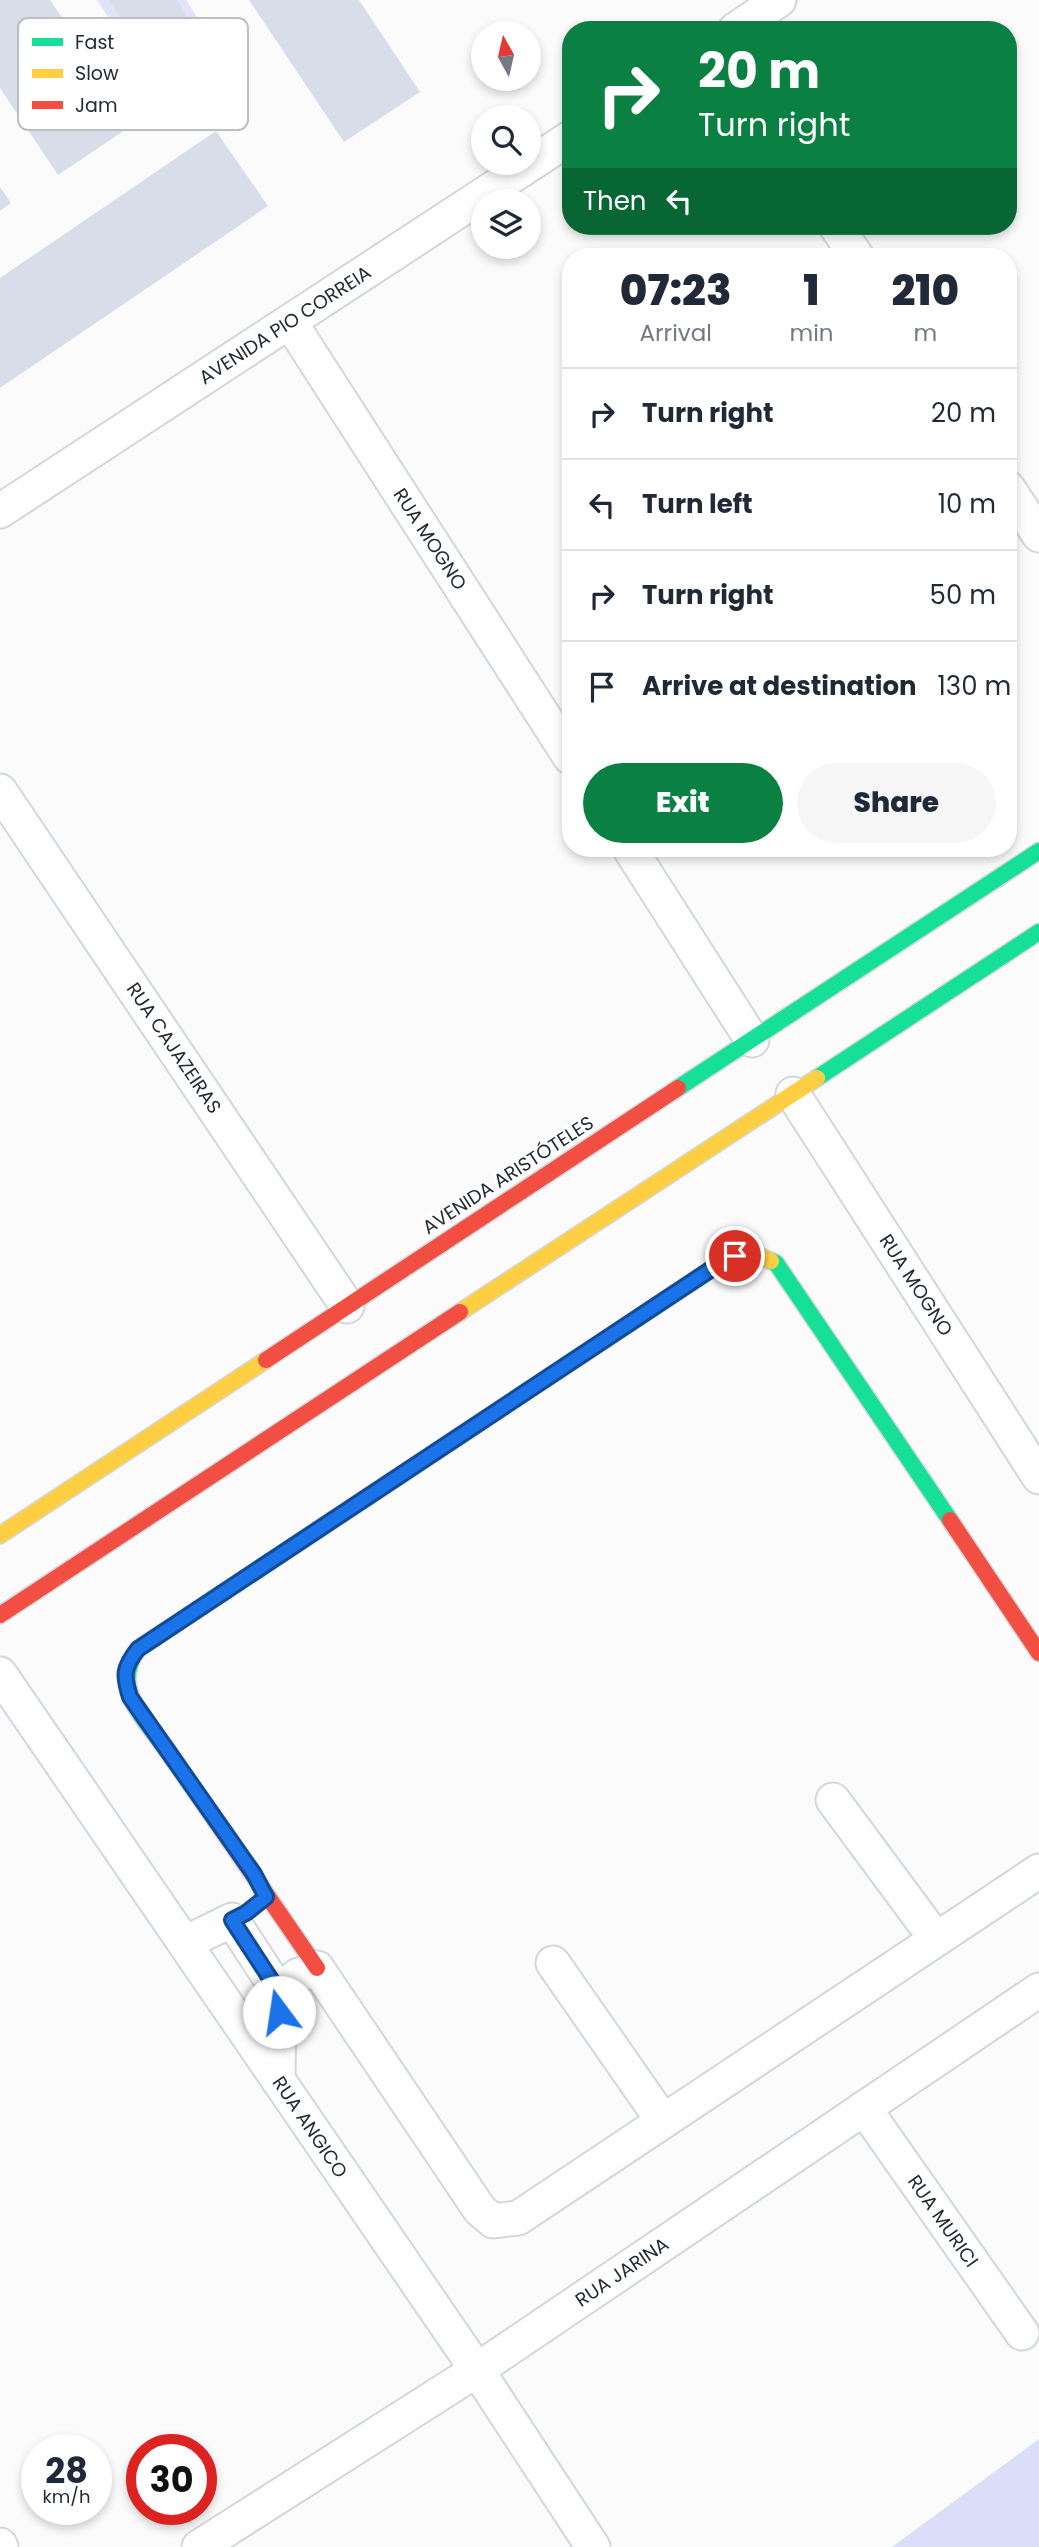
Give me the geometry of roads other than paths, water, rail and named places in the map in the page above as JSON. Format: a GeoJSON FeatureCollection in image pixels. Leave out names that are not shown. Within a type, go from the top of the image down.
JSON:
{"type":"FeatureCollection","features":[{"type":"Feature","properties":{"kind":"street"},"geometry":{"type":"LineString","coordinates":[[748,21],[779,0]]}},
{"type":"Feature","properties":{"kind":"street","name":"AVENIDA PIO CORREIA"},"geometry":{"type":"LineString","coordinates":[[0,511],[562,143]]}},
{"type":"Feature","properties":{"kind":"street","name":"RUA MOGNO"},"geometry":{"type":"LineString","coordinates":[[290,322],[562,745]]}},
{"type":"Feature","properties":{"kind":"street"},"geometry":{"type":"LineString","coordinates":[[1017,502],[1039,535]]}},
{"type":"Feature","properties":{"kind":"street","name":"RUA CAJAZEIRAS"},"geometry":{"type":"LineString","coordinates":[[0,791],[348,1306]]}},
{"type":"Feature","properties":{"kind":"street","name":"AVENIDA ARISTÓTELES"},"geometry":{"type":"LineString","coordinates":[[0,1535],[1039,851]]}},
{"type":"Feature","properties":{"kind":"street"},"geometry":{"type":"LineString","coordinates":[[635,857],[752,1040]]}},
{"type":"Feature","properties":{"kind":"street"},"geometry":{"type":"LineString","coordinates":[[0,1615],[1039,932]]}},
{"type":"Feature","properties":{"kind":"street","name":"RUA MOGNO"},"geometry":{"type":"LineString","coordinates":[[793,1094],[1039,1477]]}},
{"type":"Feature","properties":{"kind":"street"},"geometry":{"type":"LineString","coordinates":[[1039,1653],[776,1263],[748,1251],[722,1262],[699,1277],[138,1649],[128,1662],[124,1679],[130,1697],[254,1874],[266,1897],[480,2210],[493,2221],[518,2218],[1039,1871]]}},
{"type":"Feature","properties":{"kind":"street","name":"RUA ANGICO"},"geometry":{"type":"LineString","coordinates":[[0,1674],[477,2370],[593,2547]]}},
{"type":"Feature","properties":{"kind":"street"},"geometry":{"type":"LineString","coordinates":[[833,1800],[936,1939]]}},
{"type":"Feature","properties":{"kind":"street"},"geometry":{"type":"LineString","coordinates":[[185,1943],[246,1913],[266,1897]]}},
{"type":"Feature","properties":{"kind":"street"},"geometry":{"type":"LineString","coordinates":[[232,1920],[279,1992],[278,2080]]}},
{"type":"Feature","properties":{"kind":"street"},"geometry":{"type":"LineString","coordinates":[[553,1963],[663,2121]]}},
{"type":"Feature","properties":{"kind":"street"},"geometry":{"type":"LineString","coordinates":[[279,1992],[297,1976],[317,1968]]}},
{"type":"Feature","properties":{"kind":"street","name":"RUA JARINA"},"geometry":{"type":"LineString","coordinates":[[199,2547],[477,2370],[1039,1990]]}},
{"type":"Feature","properties":{"kind":"street","name":"RUA MURICI"},"geometry":{"type":"LineString","coordinates":[[864,2108],[1022,2333]]}}]}
